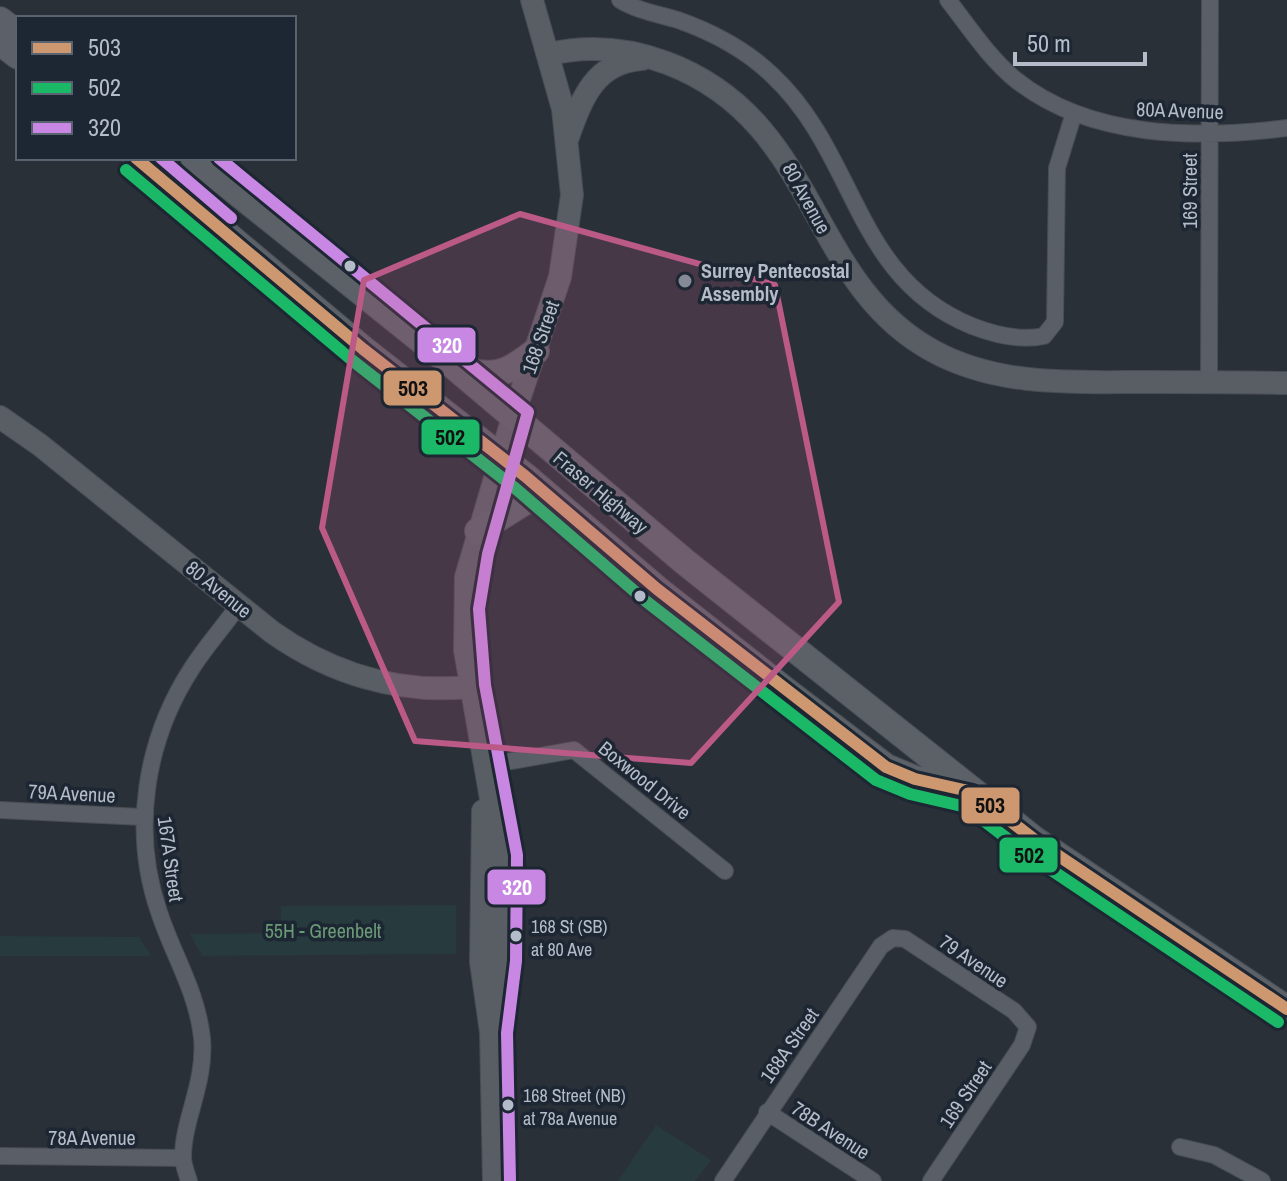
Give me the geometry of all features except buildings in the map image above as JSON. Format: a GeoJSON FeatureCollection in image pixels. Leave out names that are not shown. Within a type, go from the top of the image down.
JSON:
{"type":"FeatureCollection","features":[{"type":"Feature","properties":{"kind":"main road","name":"168 Street"},"geometry":{"type":"LineString","coordinates":[[494,1181],[491,1032],[481,962],[483,766],[469,687],[463,608],[466,577],[478,531],[560,277],[570,224],[567,138],[549,54],[532,0]]}},
{"type":"Feature","properties":{"kind":"main road"},"geometry":{"type":"LineString","coordinates":[[0,20],[16,32]]}},
{"type":"Feature","properties":{"kind":"main road"},"geometry":{"type":"LineString","coordinates":[[0,42],[16,54]]}},
{"type":"Feature","properties":{"kind":"main road","name":"80 Avenue"},"geometry":{"type":"LineString","coordinates":[[549,54],[578,48],[622,51],[655,59],[711,84],[760,127],[803,187],[859,286],[893,325],[930,350],[968,367],[1003,376],[1060,383],[1287,383]]}},
{"type":"Feature","properties":{"kind":"main road"},"geometry":{"type":"LineString","coordinates":[[567,138],[582,98],[594,79],[606,69],[631,60],[655,59]]}},
{"type":"Feature","properties":{"kind":"main road","name":"Fraser Highway"},"geometry":{"type":"LineString","coordinates":[[138,160],[363,349],[501,458],[657,589],[886,767],[915,779],[973,792]]}},
{"type":"Feature","properties":{"kind":"main road","name":"Fraser Highway"},"geometry":{"type":"LineString","coordinates":[[196,160],[456,368],[685,562],[973,792],[1047,849],[1287,1009]]}},
{"type":"Feature","properties":{"kind":"main road"},"geometry":{"type":"LineString","coordinates":[[456,368],[487,376],[499,374],[536,351]]}},
{"type":"Feature","properties":{"kind":"main road","name":"80 Avenue"},"geometry":{"type":"LineString","coordinates":[[0,417],[40,445],[306,655],[353,675],[416,687],[469,687]]}},
{"type":"Feature","properties":{"kind":"main road"},"geometry":{"type":"LineString","coordinates":[[478,531],[526,501],[551,499]]}},
{"type":"Feature","properties":{"kind":"street"},"geometry":{"type":"LineString","coordinates":[[620,0],[707,32],[771,74],[802,107],[824,139],[876,244],[895,272],[945,313],[1000,335],[1044,336],[1055,322],[1057,168],[1074,113],[1041,97],[1010,74],[948,0]]}},
{"type":"Feature","properties":{"kind":"street","name":"169 Street"},"geometry":{"type":"LineString","coordinates":[[1209,382],[1210,0]]}},
{"type":"Feature","properties":{"kind":"street","name":"80A Avenue"},"geometry":{"type":"LineString","coordinates":[[1074,113],[1123,127],[1210,133],[1287,128]]}},
{"type":"Feature","properties":{"kind":"street","name":"167A Street"},"geometry":{"type":"LineString","coordinates":[[189,1181],[183,1158],[201,1076],[202,1036],[192,989],[156,904],[142,817],[153,756],[173,702],[192,667],[239,605]]}},
{"type":"Feature","properties":{"kind":"street","name":"Boxwood Drive"},"geometry":{"type":"LineString","coordinates":[[483,766],[574,750],[725,871]]}},
{"type":"Feature","properties":{"kind":"street","name":"79A Avenue"},"geometry":{"type":"LineString","coordinates":[[0,810],[142,817]]}},
{"type":"Feature","properties":{"kind":"street","name":"79 Avenue"},"geometry":{"type":"LineString","coordinates":[[893,938],[905,939],[1014,1011],[1028,1027]]}},
{"type":"Feature","properties":{"kind":"street","name":"168A Street"},"geometry":{"type":"LineString","coordinates":[[723,1181],[881,946],[893,938]]}},
{"type":"Feature","properties":{"kind":"street","name":"169 Street"},"geometry":{"type":"LineString","coordinates":[[931,1181],[1022,1045],[1028,1027]]}},
{"type":"Feature","properties":{"kind":"street","name":"78B Avenue"},"geometry":{"type":"LineString","coordinates":[[767,1112],[873,1181]]}},
{"type":"Feature","properties":{"kind":"street"},"geometry":{"type":"LineString","coordinates":[[1180,1147],[1214,1155],[1262,1181]]}},
{"type":"Feature","properties":{"kind":"street","name":"78A Avenue"},"geometry":{"type":"LineString","coordinates":[[0,1156],[183,1158]]}},
{"type":"Feature","properties":{"kind":"highlighted area"},"geometry":{"type":"Polygon","coordinates":[[[520,214],[775,285],[839,602],[691,763],[415,741],[322,528],[364,280],[520,214]]]}},
{"type":"Feature","properties":{"kind":"green space","name":"55H - Greenbelt"},"geometry":{"type":"Polygon","coordinates":[[[456,905],[456,954],[202,956],[190,934],[281,933],[281,906],[456,905]]]}},
{"type":"Feature","properties":{"kind":"green space"},"geometry":{"type":"Polygon","coordinates":[[[0,936],[139,937],[151,956],[0,956],[0,936]]]}},
{"type":"Feature","properties":{"kind":"green space"},"geometry":{"type":"Polygon","coordinates":[[[656,1125],[711,1160],[695,1181],[618,1181],[656,1125]]]}},
{"type":"Feature","properties":{"kind":"transit line","name":"503"},"geometry":{"type":"LineString","coordinates":[[138,160],[363,349],[525,476],[657,589],[886,767],[915,779],[973,792],[1035,840],[1287,1009]]}},
{"type":"Feature","properties":{"kind":"transit line","name":"320"},"geometry":{"type":"LineString","coordinates":[[163,160],[231,218]]}},
{"type":"Feature","properties":{"kind":"transit line","name":"320"},"geometry":{"type":"LineString","coordinates":[[221,160],[528,412],[488,554],[479,609],[485,685],[517,855],[516,961],[507,1033],[510,1181]]}},
{"type":"Feature","properties":{"kind":"transit line","name":"502"},"geometry":{"type":"LineString","coordinates":[[126,170],[353,361],[515,488],[647,602],[876,780],[910,794],[966,807],[1026,853],[1278,1022]]}},
{"type":"Feature","properties":{"kind":"place","name":"Surrey Pentecostal Assembly"},"geometry":{"type":"Point","coordinates":[685,281]}},
{"type":"Feature","properties":{"kind":"place","name":"168 St (SB) at 80 Ave"},"geometry":{"type":"Point","coordinates":[516,936]}},
{"type":"Feature","properties":{"kind":"place","name":"168 Street (NB) at 78a Avenue"},"geometry":{"type":"Point","coordinates":[508,1105]}}]}
